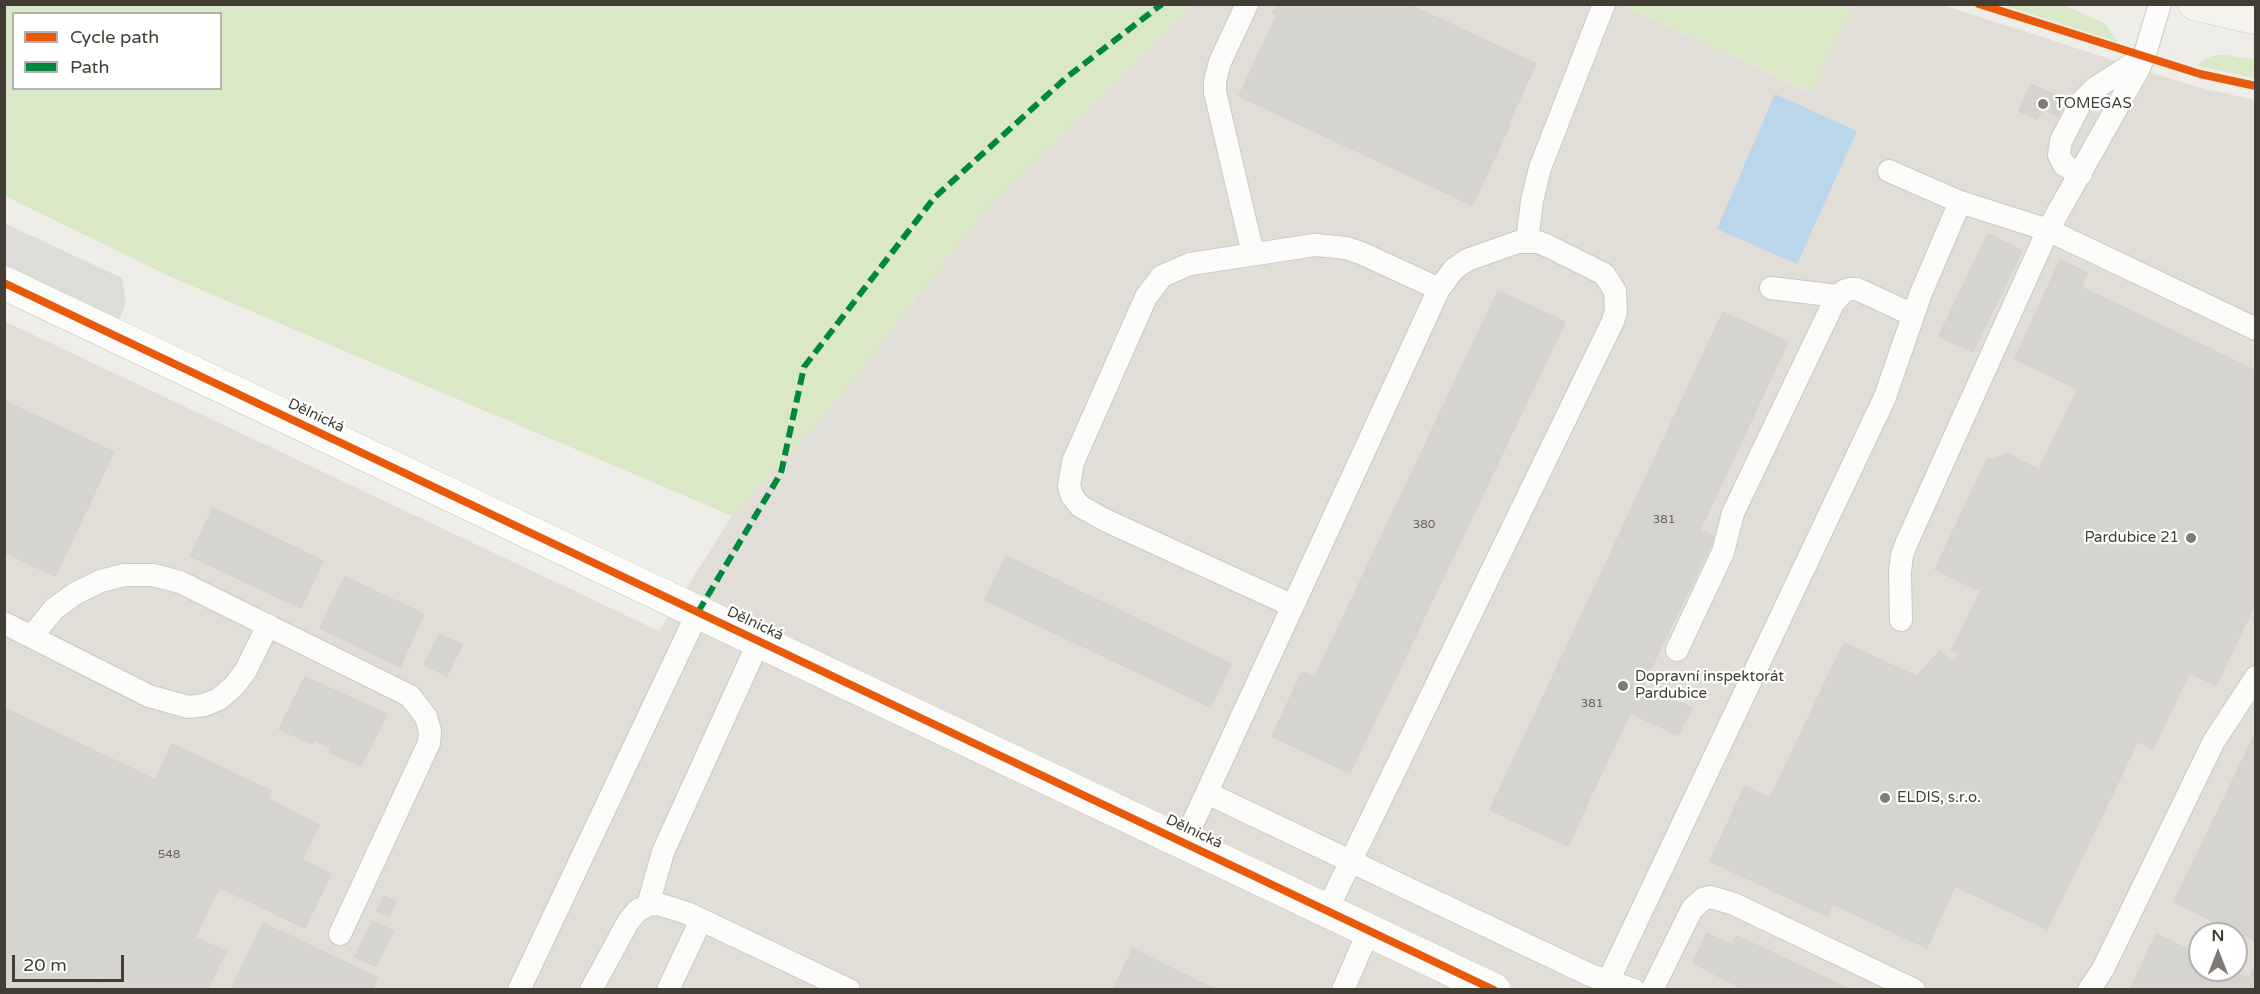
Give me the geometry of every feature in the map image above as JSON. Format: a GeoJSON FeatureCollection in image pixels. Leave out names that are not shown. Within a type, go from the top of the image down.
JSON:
{"type":"FeatureCollection","features":[{"type":"Feature","properties":{"kind":"main road"},"geometry":{"type":"LineString","coordinates":[[2195,4],[2256,18]]}},
{"type":"Feature","properties":{"kind":"street","name":"Dělnická"},"geometry":{"type":"LineString","coordinates":[[4,283],[1494,990]]}},
{"type":"Feature","properties":{"kind":"lane"},"geometry":{"type":"LineString","coordinates":[[1247,4],[1220,62],[1215,81],[1215,92],[1254,254]]}},
{"type":"Feature","properties":{"kind":"lane"},"geometry":{"type":"LineString","coordinates":[[1527,242],[1532,201],[1540,168],[1604,4]]}},
{"type":"Feature","properties":{"kind":"lane"},"geometry":{"type":"LineString","coordinates":[[1901,620],[1900,572],[1902,555],[1907,542],[2048,230],[2144,57],[2160,4]]}},
{"type":"Feature","properties":{"kind":"lane"},"geometry":{"type":"LineString","coordinates":[[2081,174],[2064,165],[2059,154],[2061,141],[2080,102],[2094,89],[2144,57]]}},
{"type":"Feature","properties":{"kind":"lane"},"geometry":{"type":"LineString","coordinates":[[1888,171],[1960,202],[2048,230],[2256,329]]}},
{"type":"Feature","properties":{"kind":"lane"},"geometry":{"type":"LineString","coordinates":[[1606,985],[1885,397],[1913,315],[1960,202]]}},
{"type":"Feature","properties":{"kind":"lane"},"geometry":{"type":"LineString","coordinates":[[1184,842],[1439,289],[1454,269],[1467,260],[1508,244],[1527,242],[1548,246],[1604,274],[1615,291],[1616,311],[1613,321],[1327,910]]}},
{"type":"Feature","properties":{"kind":"lane"},"geometry":{"type":"LineString","coordinates":[[1293,606],[1091,513],[1080,506],[1072,496],[1069,486],[1073,462],[1146,297],[1162,276],[1190,264],[1315,245],[1346,248],[1439,289]]}},
{"type":"Feature","properties":{"kind":"lane"},"geometry":{"type":"LineString","coordinates":[[1771,288],[1838,296]]}},
{"type":"Feature","properties":{"kind":"lane"},"geometry":{"type":"LineString","coordinates":[[1677,650],[1723,552],[1733,513],[1838,296],[1850,289],[1857,290],[1913,315]]}},
{"type":"Feature","properties":{"kind":"lane"},"geometry":{"type":"LineString","coordinates":[[32,636],[54,609],[76,592],[101,581],[124,575],[153,575],[180,582],[410,696],[421,707],[430,730],[429,743],[424,758],[340,934]]}},
{"type":"Feature","properties":{"kind":"lane"},"geometry":{"type":"LineString","coordinates":[[519,990],[698,612]]}},
{"type":"Feature","properties":{"kind":"lane"},"geometry":{"type":"LineString","coordinates":[[4,623],[149,696],[188,707],[204,705],[219,699],[235,685],[246,670],[268,625]]}},
{"type":"Feature","properties":{"kind":"lane"},"geometry":{"type":"LineString","coordinates":[[648,905],[663,852],[759,641]]}},
{"type":"Feature","properties":{"kind":"lane"},"geometry":{"type":"LineString","coordinates":[[2089,990],[2103,969],[2214,741],[2256,677]]}},
{"type":"Feature","properties":{"kind":"lane"},"geometry":{"type":"LineString","coordinates":[[1207,793],[1590,975],[1606,985],[1634,990]]}},
{"type":"Feature","properties":{"kind":"lane"},"geometry":{"type":"LineString","coordinates":[[1652,990],[1692,909],[1703,899],[1711,897],[1734,904],[1914,990]]}},
{"type":"Feature","properties":{"kind":"lane"},"geometry":{"type":"LineString","coordinates":[[591,990],[609,953],[628,922],[637,911],[648,905],[669,907],[701,920],[849,990]]}},
{"type":"Feature","properties":{"kind":"lane"},"geometry":{"type":"LineString","coordinates":[[668,990],[701,920]]}},
{"type":"Feature","properties":{"kind":"lane"},"geometry":{"type":"LineString","coordinates":[[1342,990],[1370,930]]}},
{"type":"Feature","properties":{"kind":"shaded area"},"geometry":{"type":"Polygon","coordinates":[[[1193,5],[1623,5],[1810,92],[1852,5],[1943,5],[2193,86],[2255,100],[2255,989],[5,989],[4,321],[659,631],[732,516],[840,397],[984,211],[1193,5]]]}},
{"type":"Feature","properties":{"kind":"shaded area"},"geometry":{"type":"Polygon","coordinates":[[[4,223],[122,278],[126,302],[119,320],[5,265],[4,223]]]}},
{"type":"Feature","properties":{"kind":"green space"},"geometry":{"type":"Polygon","coordinates":[[[5,4],[1193,5],[984,211],[840,397],[732,516],[173,278],[5,196],[5,4]]]}},
{"type":"Feature","properties":{"kind":"green space"},"geometry":{"type":"Polygon","coordinates":[[[1623,5],[1852,5],[1811,92],[1623,5]]]}},
{"type":"Feature","properties":{"kind":"green space"},"geometry":{"type":"Polygon","coordinates":[[[2003,5],[2064,5],[2104,23],[2118,42],[2003,5]]]}},
{"type":"Feature","properties":{"kind":"green space"},"geometry":{"type":"Polygon","coordinates":[[[2215,55],[2255,60],[2255,78],[2197,66],[2205,59],[2215,55]]]}},
{"type":"Feature","properties":{"kind":"water"},"geometry":{"type":"Polygon","coordinates":[[[1775,94],[1857,131],[1797,264],[1717,229],[1775,94]]]}},
{"type":"Feature","properties":{"kind":"building"},"geometry":{"type":"Polygon","coordinates":[[[1277,4],[1408,4],[1536,64],[1508,124],[1272,13],[1277,4]]]}},
{"type":"Feature","properties":{"kind":"building"},"geometry":{"type":"Polygon","coordinates":[[[1277,15],[1510,125],[1472,205],[1239,96],[1277,15]]]}},
{"type":"Feature","properties":{"kind":"building","name":"TOMEGAS"},"geometry":{"type":"Polygon","coordinates":[[[2031,84],[2066,100],[2058,116],[2043,109],[2037,119],[2019,111],[2031,84]]]}},
{"type":"Feature","properties":{"kind":"building"},"geometry":{"type":"Polygon","coordinates":[[[1988,234],[2022,251],[1973,352],[1939,336],[1988,234]]]}},
{"type":"Feature","properties":{"kind":"building"},"geometry":{"type":"Polygon","coordinates":[[[2060,260],[2087,273],[2081,287],[2256,371],[2256,474],[2015,359],[2060,260]]]}},
{"type":"Feature","properties":{"kind":"building"},"geometry":{"type":"Polygon","coordinates":[[[1498,291],[1565,322],[1350,773],[1284,742],[1498,291]]]}},
{"type":"Feature","properties":{"kind":"building"},"geometry":{"type":"Polygon","coordinates":[[[1723,312],[1788,342],[1700,530],[1715,537],[1664,641],[1587,604],[1723,312]]]}},
{"type":"Feature","properties":{"kind":"building"},"geometry":{"type":"Polygon","coordinates":[[[2078,389],[2256,474],[2256,602],[2216,685],[2189,673],[2153,749],[2138,741],[2122,774],[2050,741],[2054,705],[2038,703],[2039,693],[1952,650],[2078,389]]]}},
{"type":"Feature","properties":{"kind":"building"},"geometry":{"type":"Polygon","coordinates":[[[4,401],[114,452],[55,576],[4,552],[4,401]]]}},
{"type":"Feature","properties":{"kind":"building"},"geometry":{"type":"Polygon","coordinates":[[[2006,453],[2039,470],[1981,590],[1976,589],[1935,569],[1988,458],[1991,460],[2006,453]]]}},
{"type":"Feature","properties":{"kind":"building"},"geometry":{"type":"Polygon","coordinates":[[[213,508],[323,561],[301,608],[190,556],[213,508]]]}},
{"type":"Feature","properties":{"kind":"building"},"geometry":{"type":"Polygon","coordinates":[[[1006,556],[1231,664],[1211,707],[985,600],[1006,556]]]}},
{"type":"Feature","properties":{"kind":"building"},"geometry":{"type":"Polygon","coordinates":[[[345,577],[424,614],[400,667],[320,628],[345,577]]]}},
{"type":"Feature","properties":{"kind":"building"},"geometry":{"type":"Polygon","coordinates":[[[1587,604],[1664,641],[1589,800],[1511,765],[1587,604]]]}},
{"type":"Feature","properties":{"kind":"building"},"geometry":{"type":"Polygon","coordinates":[[[439,634],[462,645],[447,676],[424,665],[439,634]]]}},
{"type":"Feature","properties":{"kind":"building"},"geometry":{"type":"Polygon","coordinates":[[[1844,643],[1920,678],[1905,709],[2034,770],[2049,740],[2122,774],[2047,929],[1955,886],[1927,948],[1833,904],[1827,916],[1710,861],[1745,786],[1770,798],[1844,643]]]}},
{"type":"Feature","properties":{"kind":"building"},"geometry":{"type":"Polygon","coordinates":[[[1940,651],[1952,662],[1959,655],[2039,693],[2038,703],[2054,705],[2050,741],[2034,770],[1905,709],[1920,678],[1916,677],[1940,651]]]}},
{"type":"Feature","properties":{"kind":"building"},"geometry":{"type":"Polygon","coordinates":[[[1302,672],[1315,677],[1284,742],[1272,736],[1302,672]]]}},
{"type":"Feature","properties":{"kind":"building"},"geometry":{"type":"Polygon","coordinates":[[[305,677],[387,714],[361,766],[329,752],[331,748],[352,758],[369,721],[310,693],[293,730],[314,739],[312,744],[279,729],[305,677]]]}},
{"type":"Feature","properties":{"kind":"building"},"geometry":{"type":"Polygon","coordinates":[[[1643,685],[1692,708],[1678,735],[1630,713],[1643,685]]]}},
{"type":"Feature","properties":{"kind":"building"},"geometry":{"type":"Polygon","coordinates":[[[310,693],[369,721],[352,758],[293,730],[310,693]]]}},
{"type":"Feature","properties":{"kind":"building"},"geometry":{"type":"Polygon","coordinates":[[[4,708],[137,771],[48,959],[112,990],[4,990],[4,708]]]}},
{"type":"Feature","properties":{"kind":"building"},"geometry":{"type":"Polygon","coordinates":[[[2255,734],[2256,941],[2248,937],[2248,922],[2216,922],[2174,902],[2255,734]]]}},
{"type":"Feature","properties":{"kind":"building"},"geometry":{"type":"Polygon","coordinates":[[[172,744],[271,791],[268,799],[319,825],[302,860],[331,874],[305,928],[219,887],[195,938],[226,951],[207,990],[112,990],[48,959],[137,771],[155,780],[172,744]]]}},
{"type":"Feature","properties":{"kind":"building"},"geometry":{"type":"Polygon","coordinates":[[[1511,765],[1589,800],[1568,846],[1490,810],[1511,765]]]}},
{"type":"Feature","properties":{"kind":"building"},"geometry":{"type":"Polygon","coordinates":[[[384,896],[396,901],[389,916],[377,911],[384,896]]]}},
{"type":"Feature","properties":{"kind":"building"},"geometry":{"type":"Polygon","coordinates":[[[372,921],[393,931],[376,966],[355,957],[372,921]]]}},
{"type":"Feature","properties":{"kind":"building"},"geometry":{"type":"Polygon","coordinates":[[[263,923],[378,978],[372,990],[231,990],[263,923]]]}},
{"type":"Feature","properties":{"kind":"building"},"geometry":{"type":"Polygon","coordinates":[[[1707,933],[1732,945],[1718,976],[1693,963],[1707,933]]]}},
{"type":"Feature","properties":{"kind":"building"},"geometry":{"type":"Polygon","coordinates":[[[2156,934],[2188,949],[2188,982],[2248,982],[2248,978],[2256,982],[2256,990],[2130,990],[2156,934]]]}},
{"type":"Feature","properties":{"kind":"building"},"geometry":{"type":"Polygon","coordinates":[[[1737,936],[1851,990],[1746,990],[1718,976],[1737,936]]]}},
{"type":"Feature","properties":{"kind":"building"},"geometry":{"type":"Polygon","coordinates":[[[1133,948],[1134,950],[1216,990],[1113,990],[1133,948]]]}},
{"type":"Feature","properties":{"kind":"building"},"geometry":{"type":"Polygon","coordinates":[[[2256,964],[2256,982],[2249,978],[2256,964]]]}},
{"type":"Feature","properties":{"kind":"marked path"},"geometry":{"type":"LineString","coordinates":[[698,612],[781,473],[804,367],[934,198],[1067,77],[1162,4]]}},
{"type":"Feature","properties":{"kind":"cycle path"},"geometry":{"type":"LineString","coordinates":[[1979,4],[2200,74],[2256,86]]}},
{"type":"Feature","properties":{"kind":"cycle path"},"geometry":{"type":"LineString","coordinates":[[4,283],[1494,990]]}},
{"type":"Feature","properties":{"kind":"place","name":"TOMEGAS"},"geometry":{"type":"Point","coordinates":[2043,104]}},
{"type":"Feature","properties":{"kind":"place","name":"Pardubice 21"},"geometry":{"type":"Point","coordinates":[2191,538]}},
{"type":"Feature","properties":{"kind":"place","name":"Dopravní inspektorát Pardubice"},"geometry":{"type":"Point","coordinates":[1623,686]}},
{"type":"Feature","properties":{"kind":"place","name":"ELDIS, s.r.o."},"geometry":{"type":"Point","coordinates":[1885,798]}}]}
